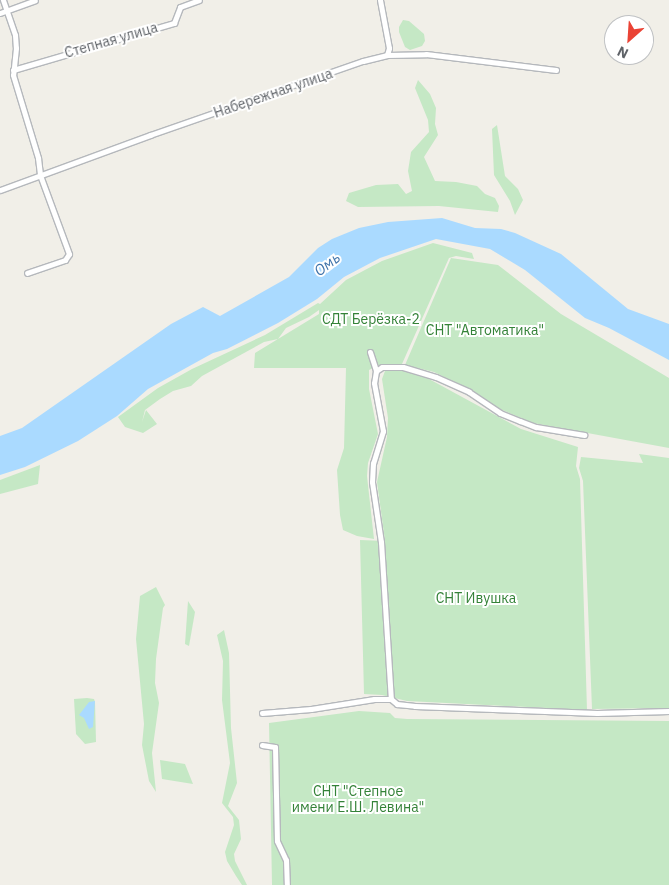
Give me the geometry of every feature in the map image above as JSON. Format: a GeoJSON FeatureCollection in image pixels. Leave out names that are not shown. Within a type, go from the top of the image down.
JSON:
{"type":"FeatureCollection","features":[{"type":"Feature","properties":{"kind":"street"},"geometry":{"type":"LineString","coordinates":[[3,0],[15,42],[13,70],[38,158],[40,176],[69,254],[65,260],[27,273]]}},
{"type":"Feature","properties":{"kind":"street"},"geometry":{"type":"LineString","coordinates":[[0,13],[35,0]]}},
{"type":"Feature","properties":{"kind":"street","name":"Степная улица"},"geometry":{"type":"LineString","coordinates":[[13,70],[174,22],[180,7],[199,0]]}},
{"type":"Feature","properties":{"kind":"street"},"geometry":{"type":"LineString","coordinates":[[380,0],[388,43],[387,55]]}},
{"type":"Feature","properties":{"kind":"street","name":"Набережная улица"},"geometry":{"type":"LineString","coordinates":[[0,190],[150,134],[363,61],[387,55],[426,54],[556,70]]}},
{"type":"Feature","properties":{"kind":"street"},"geometry":{"type":"LineString","coordinates":[[370,352],[376,371],[374,384],[383,431],[374,463],[372,482],[381,542],[391,699]]}},
{"type":"Feature","properties":{"kind":"street"},"geometry":{"type":"LineString","coordinates":[[376,371],[382,367],[403,367],[436,377],[468,392],[500,413],[520,421],[536,427],[584,435]]}},
{"type":"Feature","properties":{"kind":"street"},"geometry":{"type":"LineString","coordinates":[[262,713],[312,709],[374,699],[391,699],[397,704],[416,706],[590,713],[669,711]]}},
{"type":"Feature","properties":{"kind":"street"},"geometry":{"type":"LineString","coordinates":[[262,745],[275,747],[277,841],[286,860],[287,885]]}},
{"type":"Feature","properties":{"kind":"green space"},"geometry":{"type":"Polygon","coordinates":[[[403,20],[409,21],[424,34],[425,41],[422,46],[410,50],[405,47],[399,32],[399,27],[403,20]]]}},
{"type":"Feature","properties":{"kind":"green space"},"geometry":{"type":"Polygon","coordinates":[[[418,80],[430,94],[436,108],[435,124],[438,135],[424,157],[435,181],[477,186],[485,194],[495,198],[499,206],[498,212],[439,206],[358,207],[346,201],[349,193],[376,185],[398,184],[406,194],[412,191],[408,171],[411,152],[429,132],[428,120],[415,88],[418,80]]]}},
{"type":"Feature","properties":{"kind":"green space"},"geometry":{"type":"Polygon","coordinates":[[[497,125],[505,176],[518,189],[523,200],[515,215],[510,201],[494,175],[492,129],[497,125]]]}},
{"type":"Feature","properties":{"kind":"green space","name":"СДТ Берёзка-2"},"geometry":{"type":"Polygon","coordinates":[[[433,243],[472,253],[474,259],[456,256],[449,258],[402,364],[379,365],[369,370],[369,389],[378,434],[368,463],[367,476],[374,539],[357,536],[343,530],[340,515],[337,470],[344,448],[346,368],[254,368],[255,353],[278,339],[264,342],[202,376],[191,386],[173,391],[160,399],[145,410],[142,422],[146,410],[157,424],[143,433],[125,427],[118,417],[158,388],[192,369],[265,335],[318,303],[320,304],[346,280],[382,261],[433,243]],[[319,310],[286,328],[278,339],[319,314],[319,310]]]}},
{"type":"Feature","properties":{"kind":"green space","name":"СНТ \"Автоматика\""},"geometry":{"type":"Polygon","coordinates":[[[451,258],[498,265],[561,314],[669,378],[669,448],[533,423],[500,409],[465,387],[434,372],[405,365],[451,258]]]}},
{"type":"Feature","properties":{"kind":"green space","name":"СНТ Ивушка"},"geometry":{"type":"Polygon","coordinates":[[[385,371],[403,371],[429,379],[521,429],[578,447],[576,466],[580,479],[587,710],[407,701],[382,695],[364,694],[360,540],[385,541],[377,482],[387,437],[388,418],[382,379],[385,371]]]}},
{"type":"Feature","properties":{"kind":"green space"},"geometry":{"type":"Polygon","coordinates":[[[639,454],[669,458],[669,708],[592,709],[583,481],[579,468],[581,457],[643,463],[639,454]]]}},
{"type":"Feature","properties":{"kind":"green space"},"geometry":{"type":"Polygon","coordinates":[[[40,465],[38,484],[0,494],[0,480],[40,465]]]}},
{"type":"Feature","properties":{"kind":"green space"},"geometry":{"type":"Polygon","coordinates":[[[156,587],[165,605],[156,659],[155,683],[159,703],[152,753],[156,792],[149,781],[142,745],[144,724],[136,639],[140,596],[156,587]]]}},
{"type":"Feature","properties":{"kind":"green space"},"geometry":{"type":"Polygon","coordinates":[[[188,601],[195,612],[189,646],[185,644],[188,601]]]}},
{"type":"Feature","properties":{"kind":"green space"},"geometry":{"type":"Polygon","coordinates":[[[224,630],[229,653],[231,728],[237,783],[228,806],[239,820],[241,839],[234,854],[235,861],[247,885],[242,885],[227,861],[225,852],[234,825],[233,817],[222,803],[230,763],[222,700],[223,661],[217,635],[224,630]]]}},
{"type":"Feature","properties":{"kind":"green space"},"geometry":{"type":"Polygon","coordinates":[[[74,699],[94,699],[95,702],[96,742],[85,744],[76,734],[74,699]]]}},
{"type":"Feature","properties":{"kind":"green space","name":"СНТ \"Степное имени Е.Ш. Левина\""},"geometry":{"type":"Polygon","coordinates":[[[359,711],[390,713],[395,718],[407,719],[669,721],[669,885],[272,885],[269,723],[359,711]]]}},
{"type":"Feature","properties":{"kind":"green space"},"geometry":{"type":"Polygon","coordinates":[[[160,760],[185,764],[193,784],[162,779],[160,760]]]}},
{"type":"Feature","properties":{"kind":"water","name":"Омь"},"geometry":{"type":"Polygon","coordinates":[[[442,218],[475,228],[501,229],[515,233],[561,254],[628,309],[669,324],[669,360],[609,328],[585,318],[525,270],[490,249],[436,239],[380,258],[344,277],[317,299],[278,323],[227,349],[213,353],[148,389],[117,416],[78,441],[25,467],[0,475],[0,436],[22,428],[171,324],[203,307],[220,316],[289,277],[318,248],[332,239],[359,228],[388,222],[442,218]]]}},
{"type":"Feature","properties":{"kind":"water"},"geometry":{"type":"Polygon","coordinates":[[[95,701],[93,727],[89,729],[84,718],[79,715],[89,702],[95,701]]]}}]}
